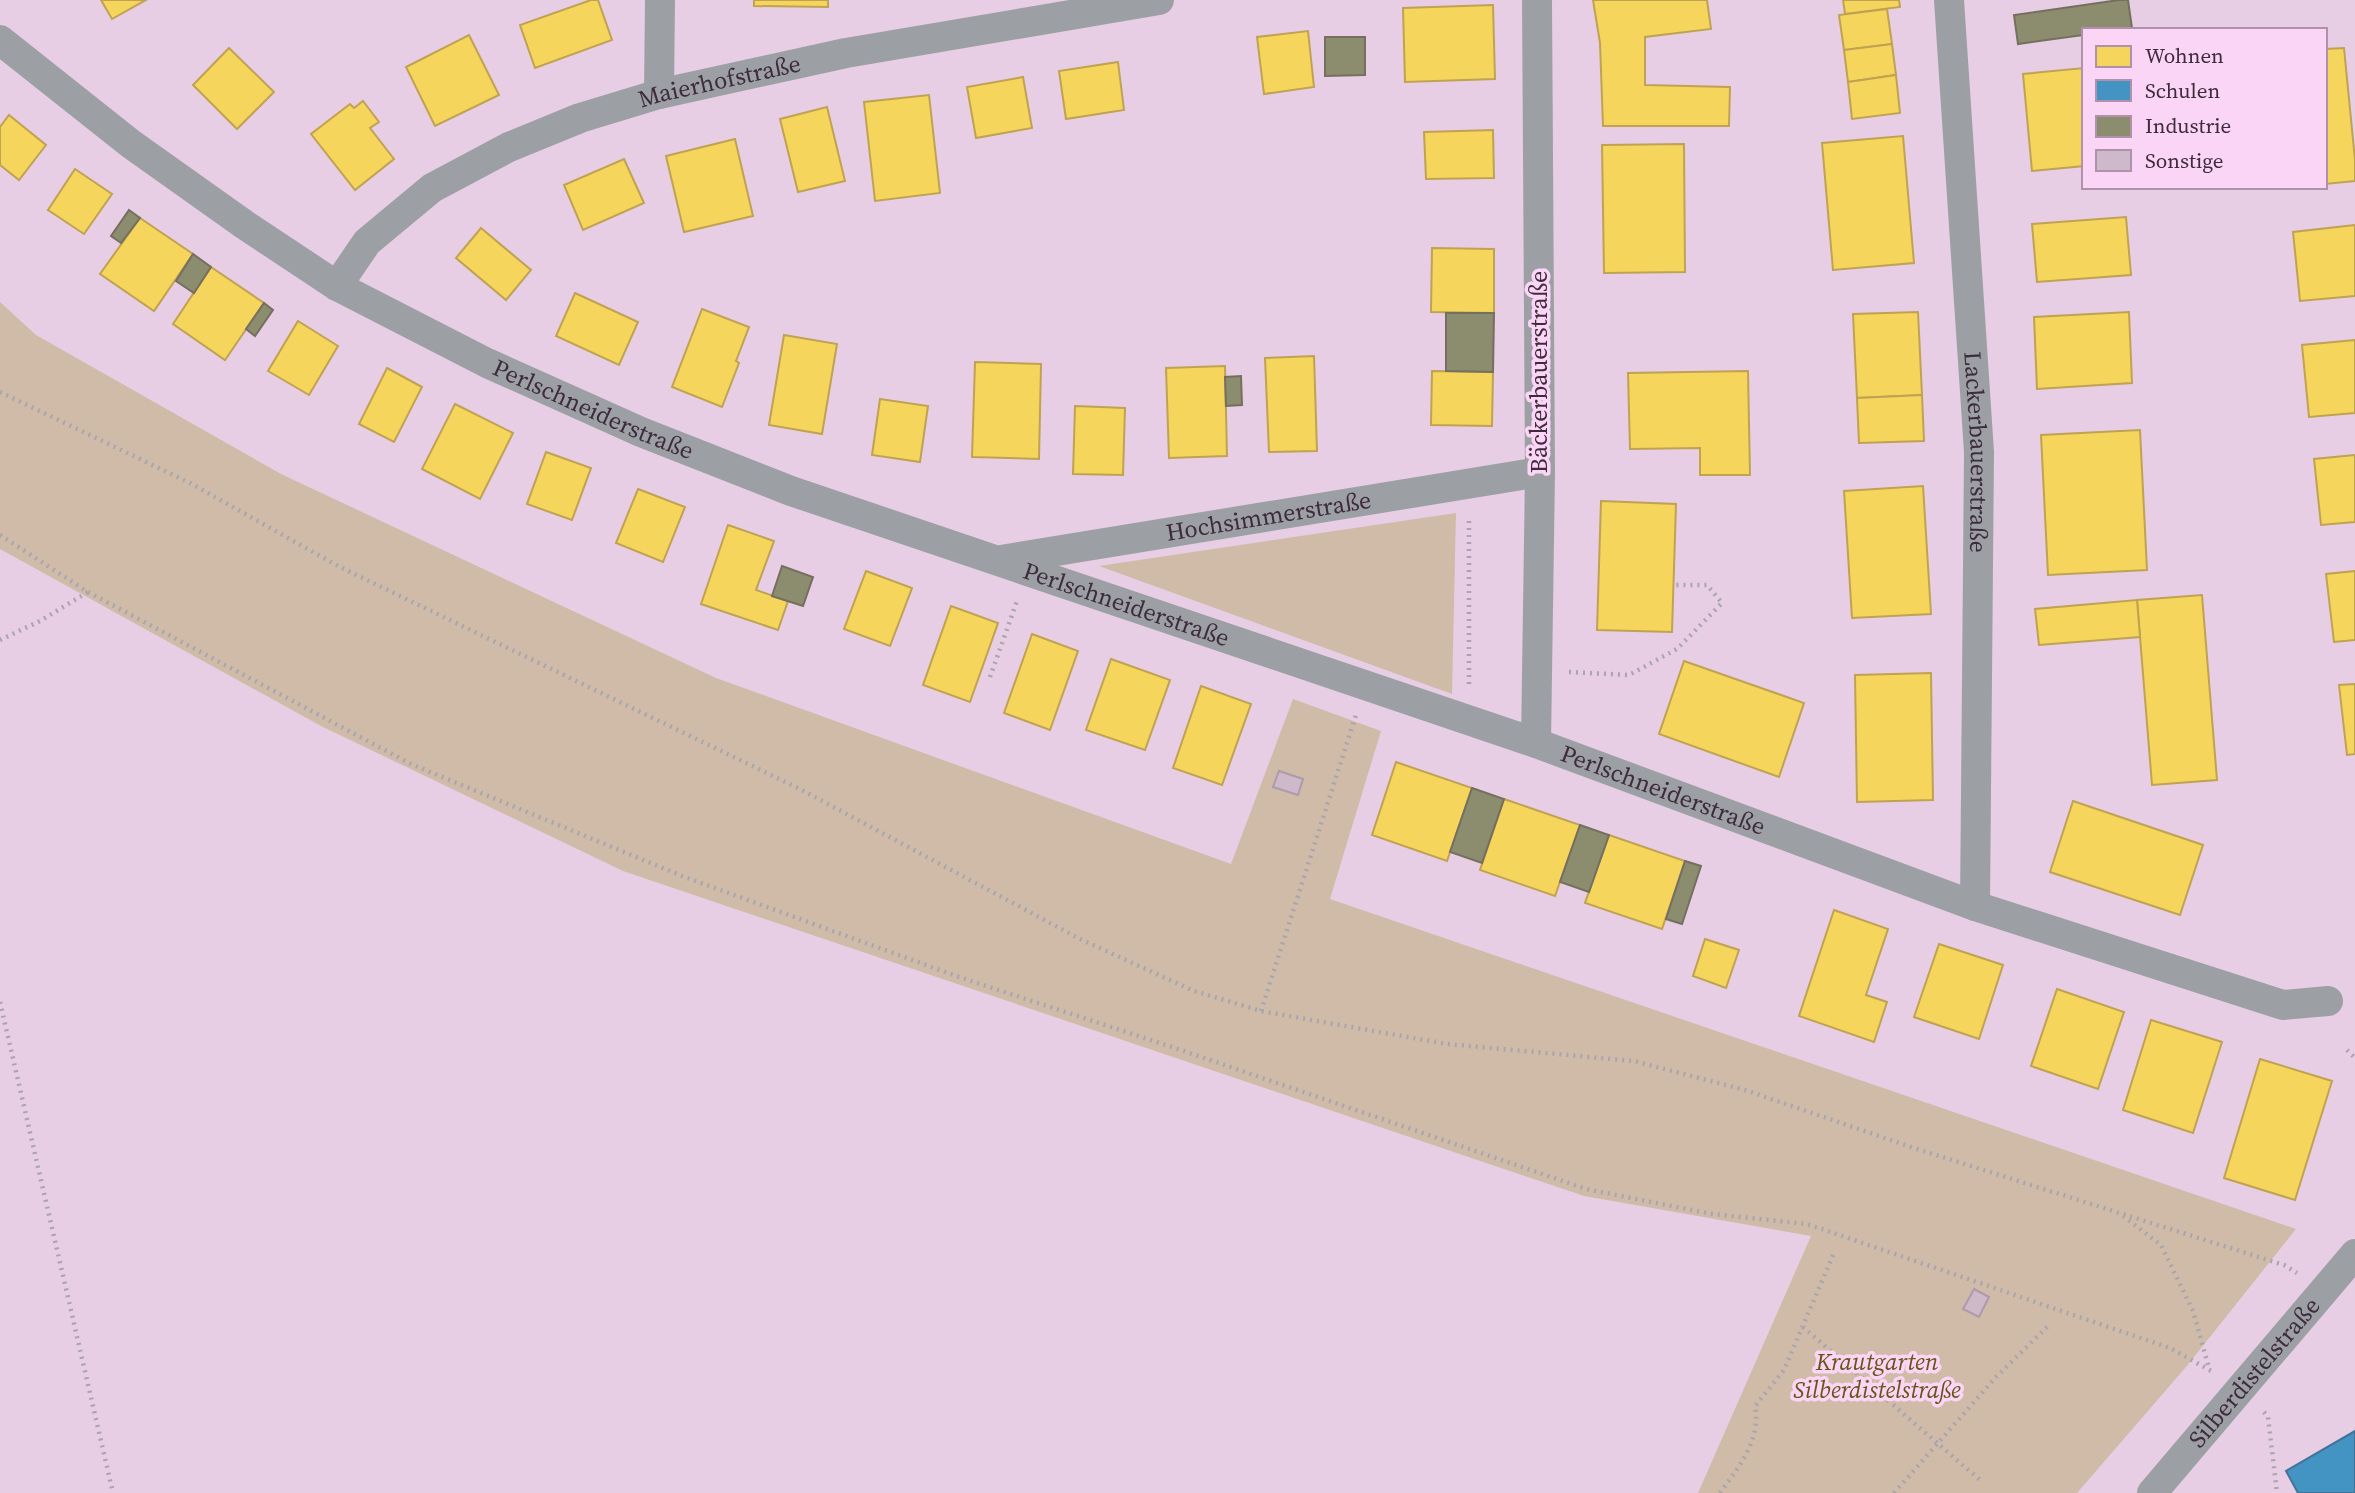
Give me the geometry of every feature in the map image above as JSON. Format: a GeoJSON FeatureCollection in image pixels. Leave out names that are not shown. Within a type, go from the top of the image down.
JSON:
{"type":"FeatureCollection","features":[{"type":"Feature","properties":{"kind":"street"},"geometry":{"type":"LineString","coordinates":[[659,94],[660,0]]}},
{"type":"Feature","properties":{"kind":"street","name":"Maierhofstraße"},"geometry":{"type":"LineString","coordinates":[[337,286],[368,242],[432,188],[509,147],[580,118],[659,94],[846,53],[1159,0]]}},
{"type":"Feature","properties":{"kind":"street","name":"Bäckerbauerstraße"},"geometry":{"type":"LineString","coordinates":[[1536,743],[1540,472],[1537,0]]}},
{"type":"Feature","properties":{"kind":"street","name":"Lackerbauerstraße"},"geometry":{"type":"LineString","coordinates":[[1949,0],[1979,452],[1975,906]]}},
{"type":"Feature","properties":{"kind":"street","name":"Perlschneiderstraße"},"geometry":{"type":"LineString","coordinates":[[0,40],[131,144],[337,286],[487,363],[641,432],[791,491],[1536,743],[1975,906],[2283,1005],[2328,1001]]}},
{"type":"Feature","properties":{"kind":"street","name":"Hochsimmerstraße"},"geometry":{"type":"LineString","coordinates":[[997,560],[1540,472]]}},
{"type":"Feature","properties":{"kind":"street","name":"Silberdistelstraße"},"geometry":{"type":"LineString","coordinates":[[2152,1493],[2355,1254]]}},
{"type":"Feature","properties":{"kind":"path"},"geometry":{"type":"LineString","coordinates":[[0,392],[190,483],[338,566],[800,789],[1080,939],[1194,991],[1261,1011],[1447,1044],[1634,1060],[1745,1090],[1914,1148],[2284,1265],[2325,1289]]}},
{"type":"Feature","properties":{"kind":"path"},"geometry":{"type":"LineString","coordinates":[[1469,483],[1469,720]]}},
{"type":"Feature","properties":{"kind":"path"},"geometry":{"type":"LineString","coordinates":[[0,535],[88,592],[411,764],[682,876],[959,978],[1586,1189],[1712,1214],[1807,1224],[2170,1348],[2240,1390],[2268,1417],[2277,1493]]}},
{"type":"Feature","properties":{"kind":"path"},"geometry":{"type":"LineString","coordinates":[[990,677],[1028,571]]}},
{"type":"Feature","properties":{"kind":"path"},"geometry":{"type":"LineString","coordinates":[[1536,671],[1629,675],[1677,649],[1722,603],[1707,585],[1674,585]]}},
{"type":"Feature","properties":{"kind":"path"},"geometry":{"type":"LineString","coordinates":[[0,640],[40,621],[88,592]]}},
{"type":"Feature","properties":{"kind":"path"},"geometry":{"type":"LineString","coordinates":[[1261,1011],[1366,687]]}},
{"type":"Feature","properties":{"kind":"path"},"geometry":{"type":"LineString","coordinates":[[0,1002],[113,1493]]}},
{"type":"Feature","properties":{"kind":"path"},"geometry":{"type":"LineString","coordinates":[[2347,1050],[2355,1058]]}},
{"type":"Feature","properties":{"kind":"path"},"geometry":{"type":"LineString","coordinates":[[2120,1213],[2161,1245],[2193,1311],[2209,1369]]}},
{"type":"Feature","properties":{"kind":"path"},"geometry":{"type":"LineString","coordinates":[[1720,1493],[1740,1469],[1754,1436],[1755,1406],[1784,1370],[1834,1253]]}},
{"type":"Feature","properties":{"kind":"path"},"geometry":{"type":"LineString","coordinates":[[1895,1493],[1996,1377],[2048,1326]]}},
{"type":"Feature","properties":{"kind":"path"},"geometry":{"type":"LineString","coordinates":[[1803,1327],[1980,1480]]}},
{"type":"Feature","properties":{"kind":"green space","name":"Krautgarten Silberdistelstraße"},"geometry":{"type":"Polygon","coordinates":[[[0,302],[36,335],[281,474],[716,678],[1231,864],[1293,699],[1381,731],[1330,899],[2296,1229],[2186,1367],[2077,1493],[1698,1493],[1811,1236],[1584,1196],[623,871],[321,726],[0,549],[0,302]]]}},
{"type":"Feature","properties":{"kind":"green space"},"geometry":{"type":"Polygon","coordinates":[[[1456,513],[1452,694],[1099,566],[1456,513]]]}},
{"type":"Feature","properties":{"kind":"building: Wohnen"},"geometry":{"type":"Polygon","coordinates":[[[101,0],[146,0],[112,19],[101,0]]]}},
{"type":"Feature","properties":{"kind":"building: Wohnen"},"geometry":{"type":"Polygon","coordinates":[[[591,0],[598,0],[612,40],[535,68],[520,25],[591,0]]]}},
{"type":"Feature","properties":{"kind":"building: Wohnen"},"geometry":{"type":"Polygon","coordinates":[[[754,0],[828,0],[828,7],[754,6],[754,0]]]}},
{"type":"Feature","properties":{"kind":"building: Wohnen"},"geometry":{"type":"Polygon","coordinates":[[[1593,0],[1707,0],[1711,29],[1645,37],[1645,85],[1730,87],[1729,126],[1603,126],[1600,43],[1593,0]]]}},
{"type":"Feature","properties":{"kind":"building: Wohnen"},"geometry":{"type":"Polygon","coordinates":[[[1843,0],[1899,0],[1900,7],[1845,14],[1843,0]]]}},
{"type":"Feature","properties":{"kind":"building: Wohnen"},"geometry":{"type":"Polygon","coordinates":[[[1493,5],[1495,79],[1405,82],[1403,8],[1493,5]]]}},
{"type":"Feature","properties":{"kind":"building: Wohnen"},"geometry":{"type":"Polygon","coordinates":[[[1887,9],[1892,44],[1844,50],[1839,15],[1887,9]]]}},
{"type":"Feature","properties":{"kind":"building: Wohnen"},"geometry":{"type":"Polygon","coordinates":[[[1308,31],[1314,87],[1264,94],[1257,37],[1308,31]]]}},
{"type":"Feature","properties":{"kind":"building: Wohnen"},"geometry":{"type":"Polygon","coordinates":[[[469,35],[499,95],[435,126],[406,67],[469,35]]]}},
{"type":"Feature","properties":{"kind":"building: Wohnen"},"geometry":{"type":"Polygon","coordinates":[[[1892,44],[1896,75],[1848,82],[1844,50],[1892,44]]]}},
{"type":"Feature","properties":{"kind":"building: Wohnen"},"geometry":{"type":"Polygon","coordinates":[[[229,48],[274,92],[237,129],[193,85],[229,48]]]}},
{"type":"Feature","properties":{"kind":"building: Wohnen"},"geometry":{"type":"Polygon","coordinates":[[[2344,48],[2355,181],[2327,184],[2327,49],[2344,48]]]}},
{"type":"Feature","properties":{"kind":"building: Wohnen"},"geometry":{"type":"Polygon","coordinates":[[[1118,62],[1124,110],[1066,119],[1059,71],[1118,62]]]}},
{"type":"Feature","properties":{"kind":"building: Wohnen"},"geometry":{"type":"Polygon","coordinates":[[[2082,68],[2082,166],[2032,171],[2023,74],[2082,68]]]}},
{"type":"Feature","properties":{"kind":"building: Wohnen"},"geometry":{"type":"Polygon","coordinates":[[[1896,75],[1900,113],[1852,119],[1848,82],[1896,75]]]}},
{"type":"Feature","properties":{"kind":"building: Wohnen"},"geometry":{"type":"Polygon","coordinates":[[[1023,77],[1032,128],[976,138],[967,87],[1023,77]]]}},
{"type":"Feature","properties":{"kind":"building: Wohnen"},"geometry":{"type":"Polygon","coordinates":[[[929,95],[940,193],[875,201],[864,102],[929,95]]]}},
{"type":"Feature","properties":{"kind":"building: Wohnen"},"geometry":{"type":"Polygon","coordinates":[[[363,101],[379,122],[370,128],[394,159],[355,190],[311,134],[350,104],[354,108],[363,101]]]}},
{"type":"Feature","properties":{"kind":"building: Wohnen"},"geometry":{"type":"Polygon","coordinates":[[[827,107],[845,181],[798,192],[780,119],[827,107]]]}},
{"type":"Feature","properties":{"kind":"building: Wohnen"},"geometry":{"type":"Polygon","coordinates":[[[9,115],[46,145],[19,180],[0,165],[0,127],[9,115]]]}},
{"type":"Feature","properties":{"kind":"building: Wohnen"},"geometry":{"type":"Polygon","coordinates":[[[1493,130],[1494,178],[1426,179],[1424,132],[1493,130]]]}},
{"type":"Feature","properties":{"kind":"building: Wohnen"},"geometry":{"type":"Polygon","coordinates":[[[1903,136],[1914,263],[1833,270],[1822,143],[1903,136]]]}},
{"type":"Feature","properties":{"kind":"building: Wohnen"},"geometry":{"type":"Polygon","coordinates":[[[735,139],[753,216],[684,232],[666,156],[735,139]]]}},
{"type":"Feature","properties":{"kind":"building: Wohnen"},"geometry":{"type":"Polygon","coordinates":[[[1684,144],[1685,272],[1604,273],[1602,145],[1684,144]]]}},
{"type":"Feature","properties":{"kind":"building: Wohnen"},"geometry":{"type":"Polygon","coordinates":[[[624,159],[644,203],[583,230],[564,185],[624,159]]]}},
{"type":"Feature","properties":{"kind":"building: Wohnen"},"geometry":{"type":"Polygon","coordinates":[[[75,169],[112,194],[84,234],[48,210],[75,169]]]}},
{"type":"Feature","properties":{"kind":"building: Wohnen"},"geometry":{"type":"Polygon","coordinates":[[[2126,217],[2131,275],[2037,282],[2032,224],[2126,217]]]}},
{"type":"Feature","properties":{"kind":"building: Wohnen"},"geometry":{"type":"Polygon","coordinates":[[[140,218],[193,254],[154,311],[100,274],[140,218]]]}},
{"type":"Feature","properties":{"kind":"building: Wohnen"},"geometry":{"type":"Polygon","coordinates":[[[2355,225],[2355,296],[2300,301],[2293,232],[2355,225]]]}},
{"type":"Feature","properties":{"kind":"building: Wohnen"},"geometry":{"type":"Polygon","coordinates":[[[481,228],[531,270],[506,300],[456,258],[481,228]]]}},
{"type":"Feature","properties":{"kind":"building: Wohnen"},"geometry":{"type":"Polygon","coordinates":[[[1432,248],[1494,249],[1494,313],[1431,312],[1432,248]]]}},
{"type":"Feature","properties":{"kind":"building: Wohnen"},"geometry":{"type":"Polygon","coordinates":[[[211,267],[264,303],[225,360],[173,324],[211,267]]]}},
{"type":"Feature","properties":{"kind":"building: Wohnen"},"geometry":{"type":"Polygon","coordinates":[[[575,293],[638,322],[619,365],[556,336],[575,293]]]}},
{"type":"Feature","properties":{"kind":"building: Wohnen"},"geometry":{"type":"Polygon","coordinates":[[[702,309],[749,327],[722,407],[672,387],[702,309]]]}},
{"type":"Feature","properties":{"kind":"building: Wohnen"},"geometry":{"type":"Polygon","coordinates":[[[1918,312],[1922,395],[1857,398],[1853,314],[1918,312]]]}},
{"type":"Feature","properties":{"kind":"building: Wohnen"},"geometry":{"type":"Polygon","coordinates":[[[2129,312],[2132,383],[2037,389],[2034,317],[2129,312]]]}},
{"type":"Feature","properties":{"kind":"building: Wohnen"},"geometry":{"type":"Polygon","coordinates":[[[298,321],[338,346],[309,395],[268,371],[298,321]]]}},
{"type":"Feature","properties":{"kind":"building: Wohnen"},"geometry":{"type":"Polygon","coordinates":[[[784,335],[837,344],[822,434],[769,425],[784,335]]]}},
{"type":"Feature","properties":{"kind":"building: Wohnen"},"geometry":{"type":"Polygon","coordinates":[[[2355,340],[2355,413],[2309,417],[2302,345],[2355,340]]]}},
{"type":"Feature","properties":{"kind":"building: Wohnen"},"geometry":{"type":"Polygon","coordinates":[[[1314,356],[1317,451],[1269,452],[1265,358],[1314,356]]]}},
{"type":"Feature","properties":{"kind":"building: Wohnen"},"geometry":{"type":"Polygon","coordinates":[[[975,362],[1041,364],[1039,459],[972,457],[975,362]]]}},
{"type":"Feature","properties":{"kind":"building: Wohnen"},"geometry":{"type":"Polygon","coordinates":[[[1225,366],[1227,456],[1169,458],[1166,368],[1225,366]]]}},
{"type":"Feature","properties":{"kind":"building: Wohnen"},"geometry":{"type":"Polygon","coordinates":[[[387,368],[422,387],[394,442],[359,424],[387,368]]]}},
{"type":"Feature","properties":{"kind":"building: Wohnen"},"geometry":{"type":"Polygon","coordinates":[[[1432,371],[1493,372],[1492,426],[1431,425],[1432,371]]]}},
{"type":"Feature","properties":{"kind":"building: Wohnen"},"geometry":{"type":"Polygon","coordinates":[[[1748,371],[1750,475],[1700,475],[1700,448],[1630,449],[1628,373],[1748,371]]]}},
{"type":"Feature","properties":{"kind":"building: Wohnen"},"geometry":{"type":"Polygon","coordinates":[[[1922,395],[1924,441],[1859,443],[1857,398],[1922,395]]]}},
{"type":"Feature","properties":{"kind":"building: Wohnen"},"geometry":{"type":"Polygon","coordinates":[[[880,399],[928,406],[920,462],[872,455],[880,399]]]}},
{"type":"Feature","properties":{"kind":"building: Wohnen"},"geometry":{"type":"Polygon","coordinates":[[[455,404],[513,433],[480,499],[422,469],[455,404]]]}},
{"type":"Feature","properties":{"kind":"building: Wohnen"},"geometry":{"type":"Polygon","coordinates":[[[1075,406],[1125,408],[1123,475],[1073,474],[1075,406]]]}},
{"type":"Feature","properties":{"kind":"building: Wohnen"},"geometry":{"type":"Polygon","coordinates":[[[2140,430],[2147,570],[2048,575],[2041,435],[2140,430]]]}},
{"type":"Feature","properties":{"kind":"building: Wohnen"},"geometry":{"type":"Polygon","coordinates":[[[546,452],[591,468],[572,520],[527,504],[546,452]]]}},
{"type":"Feature","properties":{"kind":"building: Wohnen"},"geometry":{"type":"Polygon","coordinates":[[[2355,455],[2355,522],[2321,525],[2314,459],[2355,455]]]}},
{"type":"Feature","properties":{"kind":"building: Wohnen"},"geometry":{"type":"Polygon","coordinates":[[[1923,486],[1931,614],[1852,618],[1844,491],[1923,486]]]}},
{"type":"Feature","properties":{"kind":"building: Wohnen"},"geometry":{"type":"Polygon","coordinates":[[[638,489],[685,507],[663,562],[616,543],[638,489]]]}},
{"type":"Feature","properties":{"kind":"building: Wohnen"},"geometry":{"type":"Polygon","coordinates":[[[1601,501],[1676,504],[1672,632],[1597,630],[1601,501]]]}},
{"type":"Feature","properties":{"kind":"building: Wohnen"},"geometry":{"type":"Polygon","coordinates":[[[728,525],[774,541],[756,590],[788,601],[778,630],[701,604],[728,525]]]}},
{"type":"Feature","properties":{"kind":"building: Wohnen"},"geometry":{"type":"Polygon","coordinates":[[[866,571],[912,588],[890,646],[844,629],[866,571]]]}},
{"type":"Feature","properties":{"kind":"building: Wohnen"},"geometry":{"type":"Polygon","coordinates":[[[2355,571],[2355,640],[2334,642],[2326,574],[2355,571]]]}},
{"type":"Feature","properties":{"kind":"building: Wohnen"},"geometry":{"type":"Polygon","coordinates":[[[2202,595],[2217,780],[2152,785],[2137,600],[2202,595]]]}},
{"type":"Feature","properties":{"kind":"building: Wohnen"},"geometry":{"type":"Polygon","coordinates":[[[2137,600],[2140,637],[2039,645],[2035,609],[2137,600]]]}},
{"type":"Feature","properties":{"kind":"building: Wohnen"},"geometry":{"type":"Polygon","coordinates":[[[951,606],[998,623],[970,702],[923,685],[951,606]]]}},
{"type":"Feature","properties":{"kind":"building: Wohnen"},"geometry":{"type":"Polygon","coordinates":[[[1032,634],[1078,651],[1050,730],[1004,713],[1032,634]]]}},
{"type":"Feature","properties":{"kind":"building: Wohnen"},"geometry":{"type":"Polygon","coordinates":[[[1111,659],[1170,680],[1145,750],[1086,730],[1111,659]]]}},
{"type":"Feature","properties":{"kind":"building: Wohnen"},"geometry":{"type":"Polygon","coordinates":[[[1684,661],[1804,703],[1779,777],[1659,734],[1684,661]]]}},
{"type":"Feature","properties":{"kind":"building: Wohnen"},"geometry":{"type":"Polygon","coordinates":[[[1931,673],[1933,800],[1857,802],[1855,675],[1931,673]]]}},
{"type":"Feature","properties":{"kind":"building: Wohnen"},"geometry":{"type":"Polygon","coordinates":[[[2355,684],[2355,754],[2347,755],[2339,685],[2355,684]]]}},
{"type":"Feature","properties":{"kind":"building: Wohnen"},"geometry":{"type":"Polygon","coordinates":[[[1201,686],[1251,704],[1222,785],[1173,768],[1201,686]]]}},
{"type":"Feature","properties":{"kind":"building: Wohnen"},"geometry":{"type":"Polygon","coordinates":[[[1396,762],[1472,788],[1447,861],[1372,835],[1396,762]]]}},
{"type":"Feature","properties":{"kind":"building: Wohnen"},"geometry":{"type":"Polygon","coordinates":[[[1504,799],[1580,825],[1555,896],[1480,870],[1504,799]]]}},
{"type":"Feature","properties":{"kind":"building: Wohnen"},"geometry":{"type":"Polygon","coordinates":[[[2073,801],[2203,845],[2180,915],[2050,872],[2073,801]]]}},
{"type":"Feature","properties":{"kind":"building: Wohnen"},"geometry":{"type":"Polygon","coordinates":[[[1609,835],[1685,861],[1662,929],[1585,903],[1609,835]]]}},
{"type":"Feature","properties":{"kind":"building: Wohnen"},"geometry":{"type":"Polygon","coordinates":[[[1834,910],[1888,929],[1866,995],[1887,1002],[1874,1042],[1799,1016],[1834,910]]]}},
{"type":"Feature","properties":{"kind":"building: Wohnen"},"geometry":{"type":"Polygon","coordinates":[[[1705,939],[1739,950],[1726,988],[1693,976],[1705,939]]]}},
{"type":"Feature","properties":{"kind":"building: Wohnen"},"geometry":{"type":"Polygon","coordinates":[[[1939,944],[2003,965],[1979,1039],[1914,1017],[1939,944]]]}},
{"type":"Feature","properties":{"kind":"building: Wohnen"},"geometry":{"type":"Polygon","coordinates":[[[2057,989],[2124,1012],[2098,1089],[2031,1066],[2057,989]]]}},
{"type":"Feature","properties":{"kind":"building: Wohnen"},"geometry":{"type":"Polygon","coordinates":[[[2151,1020],[2222,1042],[2193,1133],[2123,1110],[2151,1020]]]}},
{"type":"Feature","properties":{"kind":"building: Wohnen"},"geometry":{"type":"Polygon","coordinates":[[[2260,1059],[2332,1081],[2295,1200],[2224,1178],[2260,1059]]]}},
{"type":"Feature","properties":{"kind":"building: Schulen"},"geometry":{"type":"Polygon","coordinates":[[[2355,1431],[2355,1493],[2298,1493],[2286,1471],[2355,1431]]]}},
{"type":"Feature","properties":{"kind":"building: Industrie"},"geometry":{"type":"Polygon","coordinates":[[[2128,0],[2132,28],[2082,28],[2082,35],[2018,44],[2014,15],[2128,0]]]}},
{"type":"Feature","properties":{"kind":"building: Industrie"},"geometry":{"type":"Polygon","coordinates":[[[1325,37],[1365,37],[1365,75],[1325,76],[1325,37]]]}},
{"type":"Feature","properties":{"kind":"building: Industrie"},"geometry":{"type":"Polygon","coordinates":[[[129,210],[140,218],[121,243],[111,236],[129,210]]]}},
{"type":"Feature","properties":{"kind":"building: Industrie"},"geometry":{"type":"Polygon","coordinates":[[[193,254],[211,267],[194,293],[176,281],[193,254]]]}},
{"type":"Feature","properties":{"kind":"building: Industrie"},"geometry":{"type":"Polygon","coordinates":[[[264,303],[273,310],[255,336],[246,329],[264,303]]]}},
{"type":"Feature","properties":{"kind":"building: Industrie"},"geometry":{"type":"Polygon","coordinates":[[[1446,313],[1494,313],[1493,372],[1446,371],[1446,313]]]}},
{"type":"Feature","properties":{"kind":"building: Industrie"},"geometry":{"type":"Polygon","coordinates":[[[1241,376],[1242,405],[1226,406],[1225,377],[1241,376]]]}},
{"type":"Feature","properties":{"kind":"building: Industrie"},"geometry":{"type":"Polygon","coordinates":[[[782,566],[813,577],[803,606],[772,596],[782,566]]]}},
{"type":"Feature","properties":{"kind":"building: Industrie"},"geometry":{"type":"Polygon","coordinates":[[[1472,788],[1504,799],[1482,863],[1450,852],[1472,788]]]}},
{"type":"Feature","properties":{"kind":"building: Industrie"},"geometry":{"type":"Polygon","coordinates":[[[1580,825],[1609,835],[1589,892],[1560,882],[1580,825]]]}},
{"type":"Feature","properties":{"kind":"building: Industrie"},"geometry":{"type":"Polygon","coordinates":[[[1685,861],[1701,866],[1682,924],[1666,919],[1685,861]]]}},
{"type":"Feature","properties":{"kind":"building: Sonstige"},"geometry":{"type":"Polygon","coordinates":[[[1279,771],[1303,779],[1298,795],[1273,787],[1279,771]]]}},
{"type":"Feature","properties":{"kind":"building: Sonstige"},"geometry":{"type":"Polygon","coordinates":[[[1974,1289],[1989,1297],[1979,1317],[1963,1309],[1974,1289]]]}}]}
